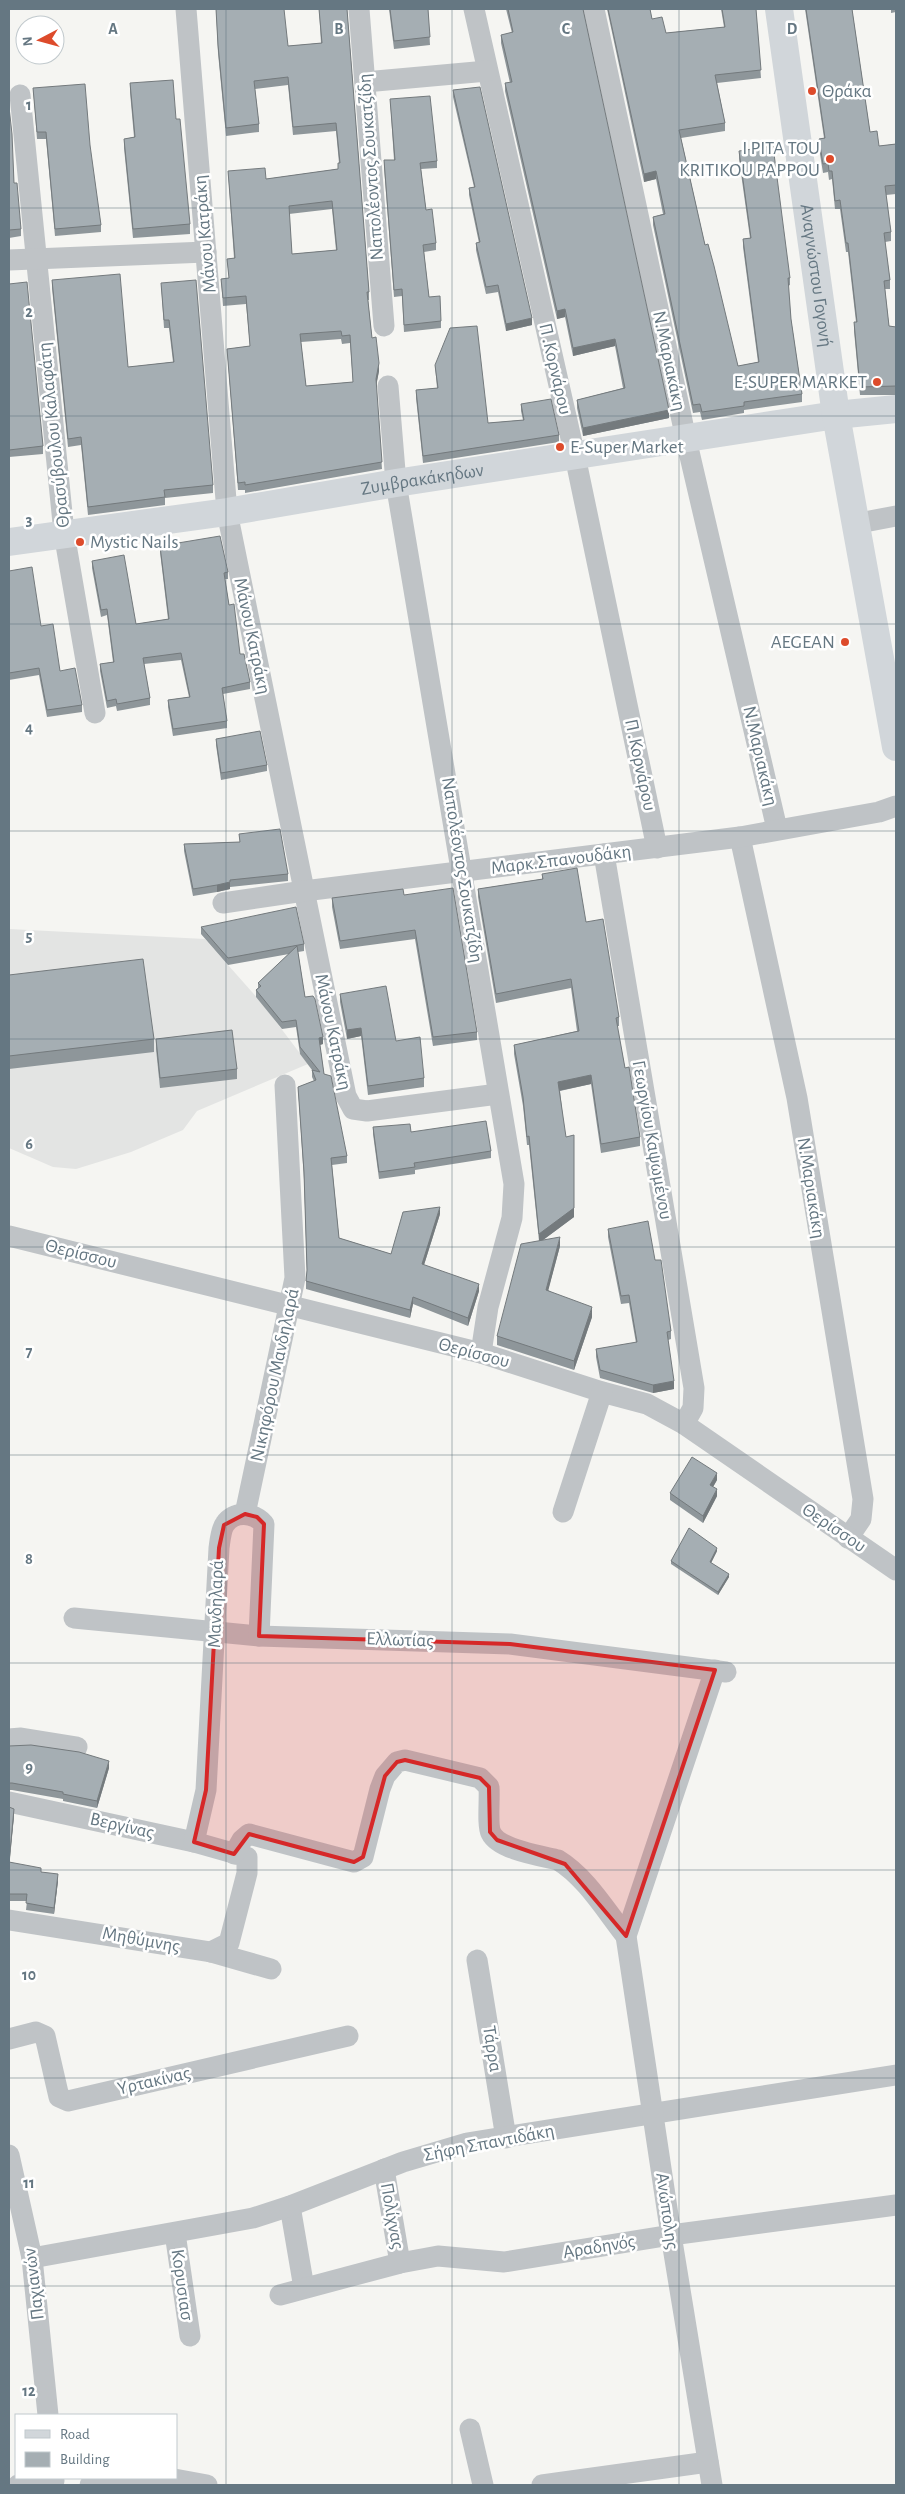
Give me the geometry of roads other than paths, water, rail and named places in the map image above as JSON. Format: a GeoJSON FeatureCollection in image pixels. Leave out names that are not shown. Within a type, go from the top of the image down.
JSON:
{"type":"FeatureCollection","features":[{"type":"Feature","properties":{"kind":"main road","name":"Αναγνώστου Γογονή"},"geometry":{"type":"LineString","coordinates":[[779,9],[836,415],[854,524],[889,672],[896,747]]}},
{"type":"Feature","properties":{"kind":"main road","name":"Ζυμβρακάκηδων"},"geometry":{"type":"LineString","coordinates":[[9,542],[226,512],[396,483],[836,415],[896,409]]}},
{"type":"Feature","properties":{"kind":"street","name":"Μάνου Κατράκη"},"geometry":{"type":"LineString","coordinates":[[186,9],[226,512],[346,1096],[353,1109],[367,1111],[498,1094]]}},
{"type":"Feature","properties":{"kind":"street","name":"Ναπολέοντος Σουκατζίδη"},"geometry":{"type":"LineString","coordinates":[[359,9],[384,326]]}},
{"type":"Feature","properties":{"kind":"street","name":"Π .Κορνάρου"},"geometry":{"type":"LineString","coordinates":[[474,9],[575,456],[657,848]]}},
{"type":"Feature","properties":{"kind":"street","name":"Ν.Μαριακάκη"},"geometry":{"type":"LineString","coordinates":[[594,9],[686,439],[777,829]]}},
{"type":"Feature","properties":{"kind":"street"},"geometry":{"type":"LineString","coordinates":[[364,82],[487,71]]}},
{"type":"Feature","properties":{"kind":"street","name":"Θρασύβουλου Καλαφάτη"},"geometry":{"type":"LineString","coordinates":[[20,95],[64,533],[95,713]]}},
{"type":"Feature","properties":{"kind":"street"},"geometry":{"type":"LineString","coordinates":[[9,260],[206,252]]}},
{"type":"Feature","properties":{"kind":"street","name":"Ναπολέοντος Σουκατζίδη"},"geometry":{"type":"LineString","coordinates":[[388,386],[396,483],[514,1184],[512,1218],[488,1307],[481,1353]]}},
{"type":"Feature","properties":{"kind":"street"},"geometry":{"type":"LineString","coordinates":[[854,524],[896,516]]}},
{"type":"Feature","properties":{"kind":"street","name":"Μαρκ.Σπανουδάκη"},"geometry":{"type":"LineString","coordinates":[[223,904],[304,891],[740,837],[879,812],[896,806]]}},
{"type":"Feature","properties":{"kind":"street","name":"Ν.Μαριακάκη"},"geometry":{"type":"LineString","coordinates":[[740,837],[796,1098],[863,1499],[860,1519],[848,1538]]}},
{"type":"Feature","properties":{"kind":"street","name":"Γεωργίου Καψωμένου"},"geometry":{"type":"LineString","coordinates":[[604,854],[694,1388],[693,1408],[684,1424]]}},
{"type":"Feature","properties":{"kind":"street","name":"Νικηφόρου Μανδηλαρά"},"geometry":{"type":"LineString","coordinates":[[246,1514],[291,1307],[295,1278],[285,1085]]}},
{"type":"Feature","properties":{"kind":"street","name":"Θερίσσου"},"geometry":{"type":"LineString","coordinates":[[9,1236],[481,1353],[602,1392],[647,1404],[684,1424],[896,1570]]}},
{"type":"Feature","properties":{"kind":"street"},"geometry":{"type":"LineString","coordinates":[[563,1512],[602,1392]]}},
{"type":"Feature","properties":{"kind":"street"},"geometry":{"type":"LineString","coordinates":[[246,1514],[257,1517],[264,1524],[259,1636]]}},
{"type":"Feature","properties":{"kind":"street","name":"Μανδηλαρά"},"geometry":{"type":"LineString","coordinates":[[194,1842],[206,1790],[219,1548],[224,1525],[233,1517],[246,1514]]}},
{"type":"Feature","properties":{"kind":"street","name":"Ελλωτίας"},"geometry":{"type":"LineString","coordinates":[[74,1618],[259,1636],[510,1644],[721,1671],[626,1936]]}},
{"type":"Feature","properties":{"kind":"street"},"geometry":{"type":"LineString","coordinates":[[9,1739],[21,1738],[77,1747]]}},
{"type":"Feature","properties":{"kind":"street"},"geometry":{"type":"LineString","coordinates":[[211,1952],[229,1943],[247,1873],[247,1857],[234,1854],[242,1840],[249,1834],[354,1862],[363,1857],[385,1776],[397,1762],[405,1760],[480,1778],[488,1787],[490,1832],[497,1840],[505,1846],[558,1860],[565,1864],[581,1880],[626,1936]]}},
{"type":"Feature","properties":{"kind":"street","name":"Βεργίνας"},"geometry":{"type":"LineString","coordinates":[[9,1802],[194,1842],[234,1854]]}},
{"type":"Feature","properties":{"kind":"street","name":"Μηθύμνης"},"geometry":{"type":"LineString","coordinates":[[9,1920],[211,1952],[271,1969]]}},
{"type":"Feature","properties":{"kind":"street","name":"Ανώπολης"},"geometry":{"type":"LineString","coordinates":[[626,1936],[671,2235],[712,2485]]}},
{"type":"Feature","properties":{"kind":"street","name":"Τάρρα"},"geometry":{"type":"LineString","coordinates":[[477,1960],[506,2138]]}},
{"type":"Feature","properties":{"kind":"street","name":"Υρτακίνας"},"geometry":{"type":"LineString","coordinates":[[9,2039],[36,2032],[45,2036],[59,2097],[68,2100],[348,2036]]}},
{"type":"Feature","properties":{"kind":"street","name":"Σήφη Σπαντιδάκη"},"geometry":{"type":"LineString","coordinates":[[32,2258],[253,2218],[290,2206],[384,2169],[468,2144],[896,2075]]}},
{"type":"Feature","properties":{"kind":"street","name":"Παχιανών"},"geometry":{"type":"LineString","coordinates":[[9,2154],[26,2222],[32,2258],[48,2414]]}},
{"type":"Feature","properties":{"kind":"street","name":"Πολίχνας"},"geometry":{"type":"LineString","coordinates":[[384,2169],[400,2263]]}},
{"type":"Feature","properties":{"kind":"street","name":"Αραδηνός"},"geometry":{"type":"LineString","coordinates":[[280,2295],[400,2263],[438,2256],[504,2262],[671,2235],[896,2205]]}},
{"type":"Feature","properties":{"kind":"street"},"geometry":{"type":"LineString","coordinates":[[290,2206],[304,2288]]}},
{"type":"Feature","properties":{"kind":"street","name":"Κορυσιασ"},"geometry":{"type":"LineString","coordinates":[[175,2233],[190,2336]]}},
{"type":"Feature","properties":{"kind":"street"},"geometry":{"type":"LineString","coordinates":[[470,2428],[483,2485]]}},
{"type":"Feature","properties":{"kind":"street"},"geometry":{"type":"LineString","coordinates":[[542,2485],[708,2462]]}},
{"type":"Feature","properties":{"kind":"street"},"geometry":{"type":"LineString","coordinates":[[90,2485],[158,2479]]}},
{"type":"Feature","properties":{"kind":"street"},"geometry":{"type":"LineString","coordinates":[[174,2479],[205,2485]]}},
{"type":"Feature","properties":{"kind":"street"},"geometry":{"type":"LineString","coordinates":[[18,2485],[54,2481]]}},
{"type":"Feature","properties":{"kind":"place","name":"Θράκα"},"geometry":{"type":"Point","coordinates":[812,91]}},
{"type":"Feature","properties":{"kind":"place","name":"I PITA TOU KRITIKOU PAPPOU"},"geometry":{"type":"Point","coordinates":[830,159]}},
{"type":"Feature","properties":{"kind":"place","name":"E-SUPER MARKET"},"geometry":{"type":"Point","coordinates":[877,382]}},
{"type":"Feature","properties":{"kind":"place","name":"E-Super Market"},"geometry":{"type":"Point","coordinates":[560,447]}},
{"type":"Feature","properties":{"kind":"place","name":"Mystic Nails"},"geometry":{"type":"Point","coordinates":[80,542]}},
{"type":"Feature","properties":{"kind":"place","name":"AEGEAN"},"geometry":{"type":"Point","coordinates":[845,642]}}]}
